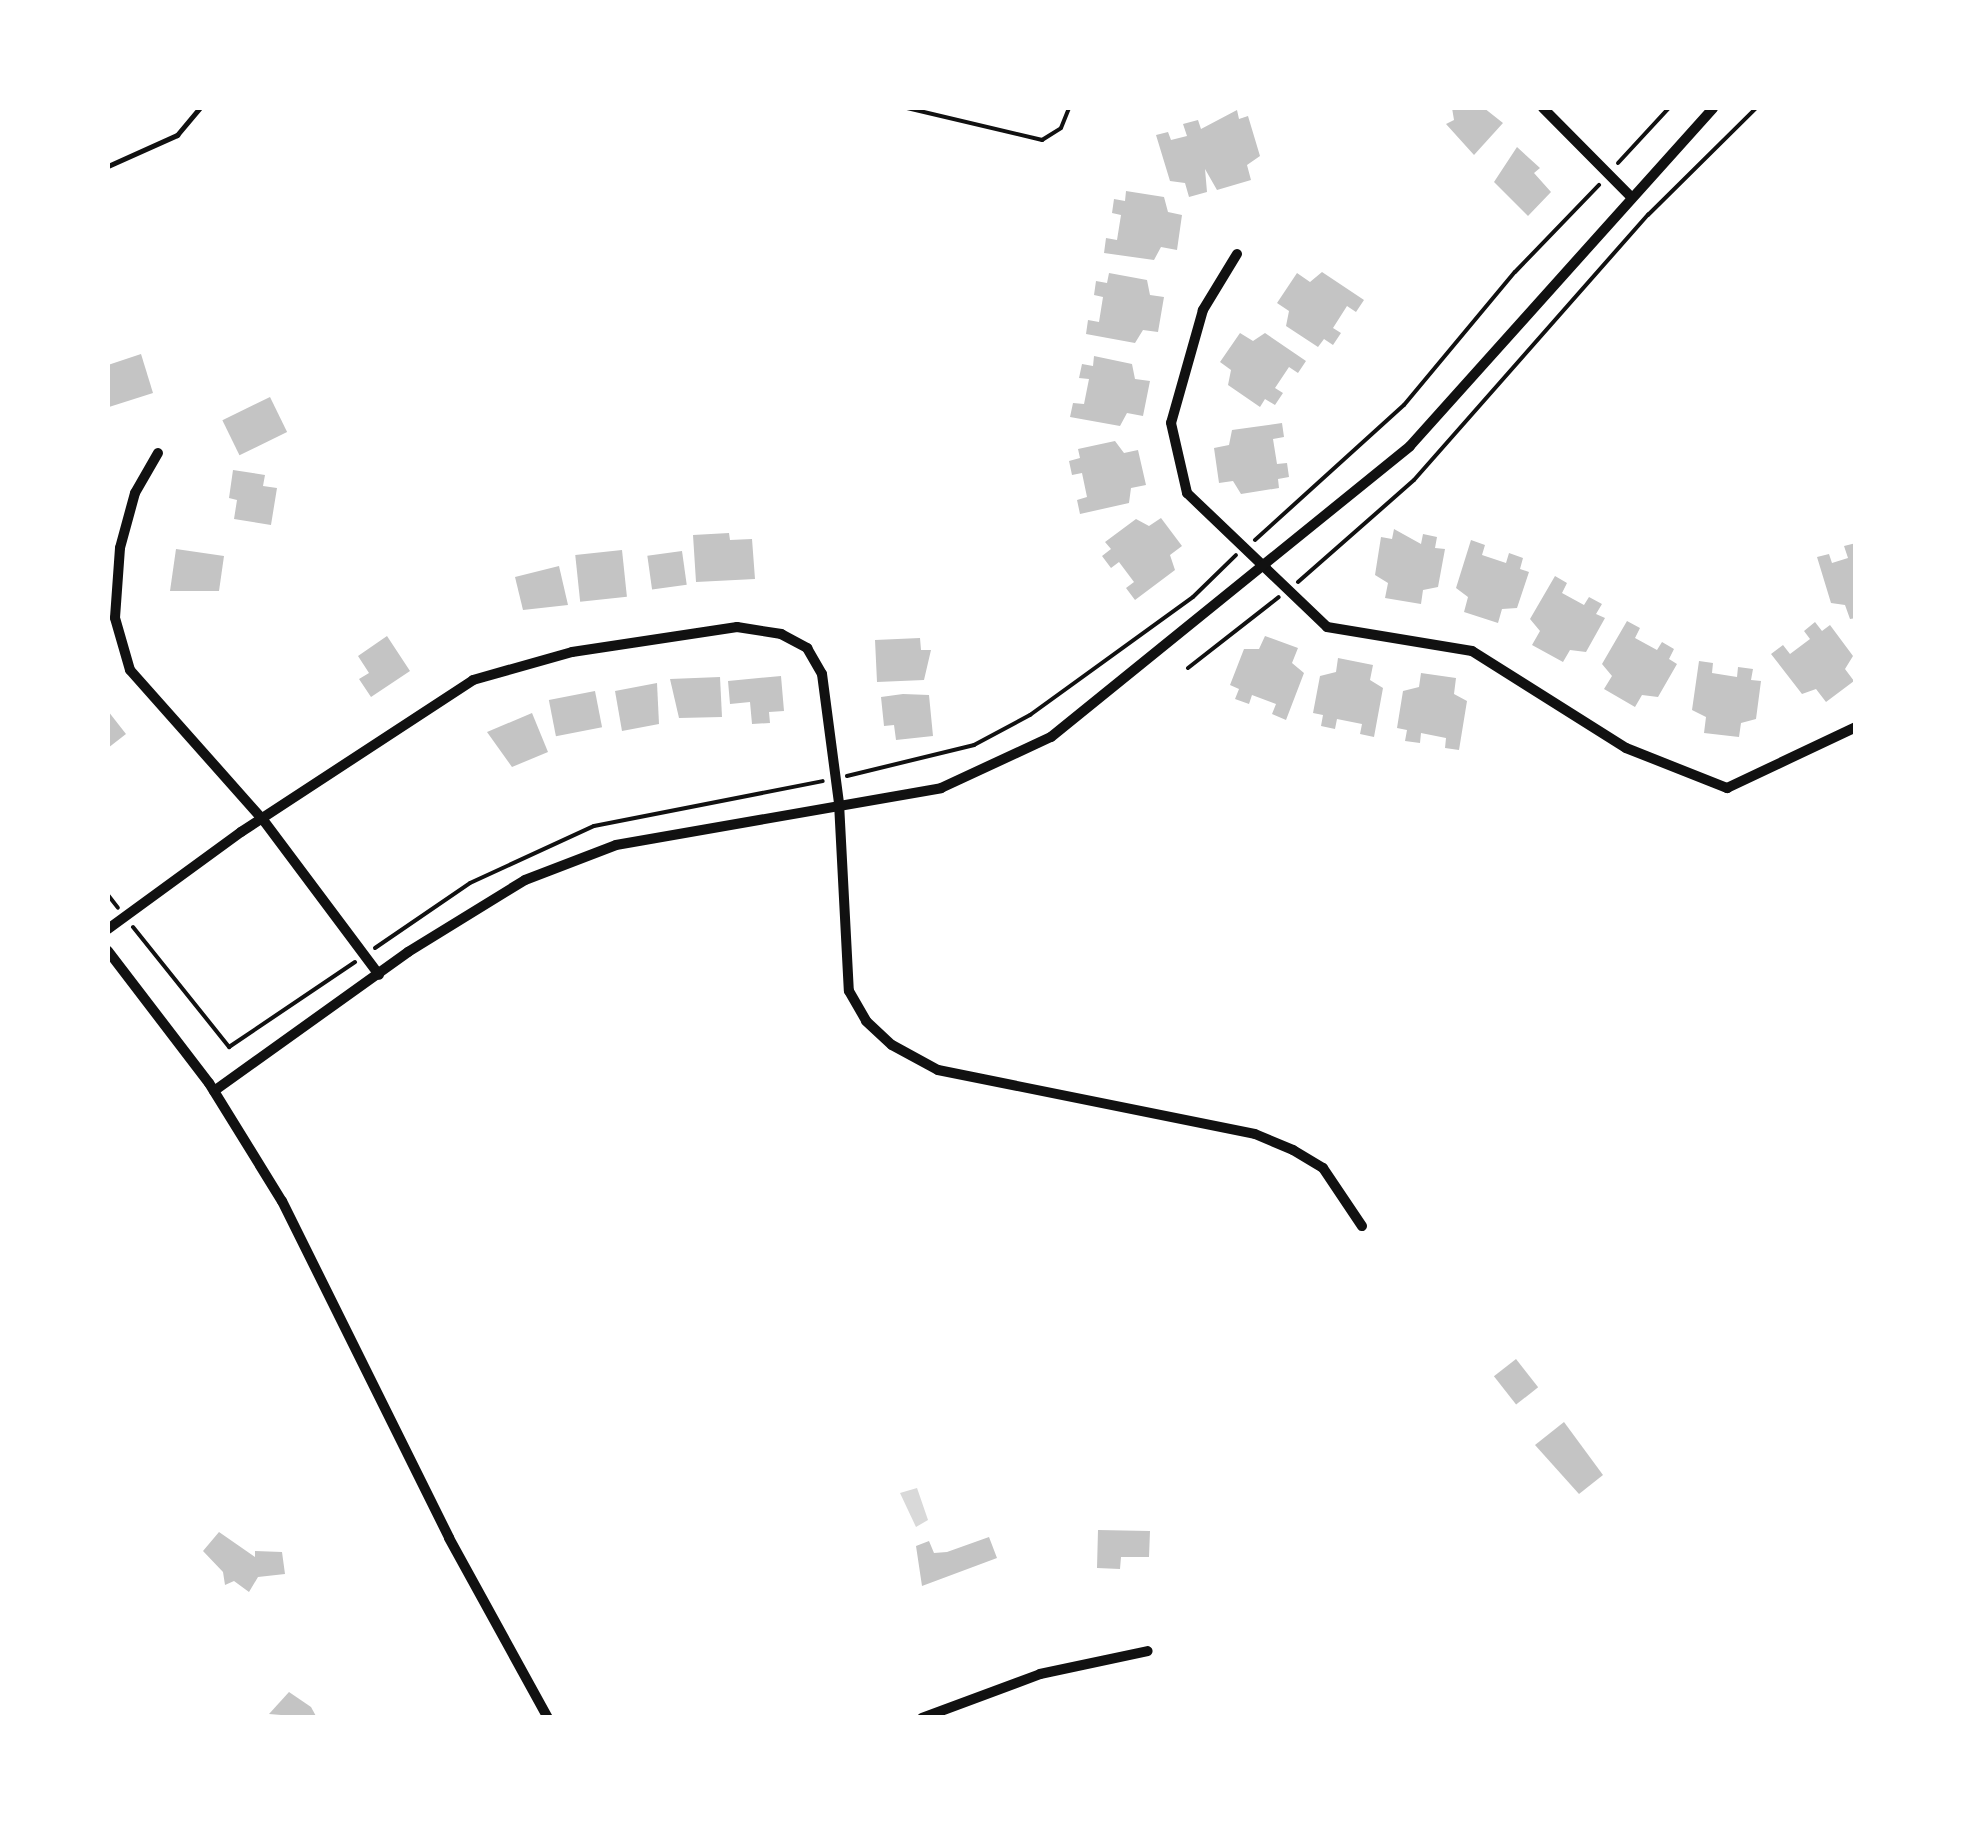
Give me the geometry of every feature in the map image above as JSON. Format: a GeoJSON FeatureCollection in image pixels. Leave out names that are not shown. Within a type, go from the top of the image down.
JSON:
{"type":"FeatureCollection","features":[{"type":"Feature","properties":{"kind":"street"},"geometry":{"type":"LineString","coordinates":[[1543,108],[1631,197]]}},
{"type":"Feature","properties":{"kind":"street"},"geometry":{"type":"LineString","coordinates":[[214,1091],[379,974],[525,880],[616,845],[942,788],[1051,736],[1262,571],[1410,446],[1713,108]]}},
{"type":"Feature","properties":{"kind":"street"},"geometry":{"type":"LineString","coordinates":[[1237,254],[1203,310],[1171,422],[1187,494],[1262,571],[1327,627],[1472,651],[1626,748],[1727,788],[1856,728]]}},
{"type":"Feature","properties":{"kind":"street"},"geometry":{"type":"LineString","coordinates":[[158,453],[135,493],[120,548],[115,618],[130,670],[264,820],[379,974]]}},
{"type":"Feature","properties":{"kind":"street"},"geometry":{"type":"LineString","coordinates":[[108,930],[473,680],[572,652],[737,626],[781,634],[807,648],[822,674],[839,803],[849,992],[892,1045],[938,1070],[1255,1134],[1323,1168],[1362,1226]]}},
{"type":"Feature","properties":{"kind":"street"},"geometry":{"type":"LineString","coordinates":[[108,951],[214,1091],[282,1201],[448,1538],[548,1718]]}},
{"type":"Feature","properties":{"kind":"street"},"geometry":{"type":"LineString","coordinates":[[922,1718],[1040,1674],[1148,1651]]}},
{"type":"Feature","properties":{"kind":"lane"},"geometry":{"type":"LineString","coordinates":[[108,166],[177,135],[200,108]]}},
{"type":"Feature","properties":{"kind":"path"},"geometry":{"type":"LineString","coordinates":[[906,108],[1036,140],[1056,133],[1069,108]]}},
{"type":"Feature","properties":{"kind":"path"},"geometry":{"type":"LineString","coordinates":[[108,896],[229,1047],[470,883],[594,826],[836,778],[974,745],[1030,715],[1193,597],[1381,428],[1514,272],[1670,108]]}},
{"type":"Feature","properties":{"kind":"path"},"geometry":{"type":"LineString","coordinates":[[1188,668],[1286,592],[1414,480],[1648,215],[1756,108]]}},
{"type":"Feature","properties":{"kind":"shaded area"},"geometry":{"type":"Polygon","coordinates":[[[917,1488],[928,1520],[916,1527],[900,1493],[917,1488]]]}},
{"type":"Feature","properties":{"kind":"building"},"geometry":{"type":"Polygon","coordinates":[[[1452,108],[1484,108],[1503,123],[1474,155],[1446,124],[1454,120],[1452,108]]]}},
{"type":"Feature","properties":{"kind":"building"},"geometry":{"type":"Polygon","coordinates":[[[1237,110],[1239,119],[1248,116],[1260,156],[1247,165],[1251,180],[1217,190],[1205,169],[1207,192],[1189,197],[1185,183],[1170,181],[1156,135],[1168,132],[1171,140],[1187,136],[1183,124],[1198,120],[1201,129],[1237,110]]]}},
{"type":"Feature","properties":{"kind":"building"},"geometry":{"type":"Polygon","coordinates":[[[1517,147],[1540,168],[1534,173],[1551,192],[1528,216],[1494,182],[1517,147]]]}},
{"type":"Feature","properties":{"kind":"building"},"geometry":{"type":"Polygon","coordinates":[[[1126,191],[1164,197],[1168,212],[1182,215],[1177,250],[1161,247],[1154,260],[1104,253],[1106,238],[1117,240],[1121,215],[1112,213],[1114,199],[1125,201],[1126,191]]]}},
{"type":"Feature","properties":{"kind":"building"},"geometry":{"type":"Polygon","coordinates":[[[1322,272],[1364,300],[1356,312],[1347,306],[1333,328],[1341,333],[1333,345],[1324,339],[1318,347],[1286,326],[1289,311],[1277,303],[1297,273],[1310,282],[1322,272]]]}},
{"type":"Feature","properties":{"kind":"building"},"geometry":{"type":"Polygon","coordinates":[[[1109,273],[1147,280],[1150,295],[1164,297],[1158,332],[1143,330],[1135,343],[1086,334],[1088,320],[1099,322],[1103,297],[1094,295],[1096,281],[1107,283],[1109,273]]]}},
{"type":"Feature","properties":{"kind":"building"},"geometry":{"type":"Polygon","coordinates":[[[1240,333],[1253,341],[1265,333],[1306,361],[1298,373],[1289,367],[1275,388],[1283,393],[1275,405],[1265,399],[1260,407],[1228,385],[1231,370],[1220,362],[1240,333]]]}},
{"type":"Feature","properties":{"kind":"building"},"geometry":{"type":"Polygon","coordinates":[[[141,354],[153,393],[109,407],[108,365],[141,354]]]}},
{"type":"Feature","properties":{"kind":"building"},"geometry":{"type":"Polygon","coordinates":[[[1094,356],[1132,364],[1135,379],[1150,381],[1143,416],[1127,413],[1120,426],[1070,417],[1073,403],[1084,404],[1089,379],[1079,378],[1082,364],[1093,366],[1094,356]]]}},
{"type":"Feature","properties":{"kind":"building"},"geometry":{"type":"Polygon","coordinates":[[[270,397],[287,432],[239,455],[222,420],[270,397]]]}},
{"type":"Feature","properties":{"kind":"building"},"geometry":{"type":"Polygon","coordinates":[[[1282,423],[1284,437],[1273,439],[1277,464],[1287,463],[1289,477],[1278,479],[1279,488],[1241,494],[1233,481],[1219,483],[1214,448],[1229,445],[1232,430],[1282,423]]]}},
{"type":"Feature","properties":{"kind":"building"},"geometry":{"type":"Polygon","coordinates":[[[1115,441],[1124,453],[1138,450],[1146,485],[1131,488],[1129,503],[1080,514],[1077,500],[1087,497],[1082,473],[1072,475],[1069,461],[1080,458],[1078,449],[1115,441]]]}},
{"type":"Feature","properties":{"kind":"building"},"geometry":{"type":"Polygon","coordinates":[[[233,470],[265,475],[263,486],[277,488],[271,525],[234,519],[237,500],[229,498],[233,470]]]}},
{"type":"Feature","properties":{"kind":"building"},"geometry":{"type":"Polygon","coordinates":[[[1161,518],[1182,546],[1170,555],[1175,570],[1135,600],[1126,588],[1134,582],[1119,562],[1111,568],[1102,556],[1111,549],[1105,542],[1136,519],[1149,526],[1161,518]]]}},
{"type":"Feature","properties":{"kind":"building"},"geometry":{"type":"Polygon","coordinates":[[[1394,529],[1421,544],[1423,534],[1437,537],[1435,548],[1445,549],[1438,587],[1423,590],[1421,604],[1385,598],[1388,583],[1375,575],[1381,537],[1392,539],[1394,529]]]}},
{"type":"Feature","properties":{"kind":"building"},"geometry":{"type":"Polygon","coordinates":[[[729,533],[730,540],[752,539],[755,579],[696,582],[693,535],[729,533]]]}},
{"type":"Feature","properties":{"kind":"building"},"geometry":{"type":"Polygon","coordinates":[[[1471,540],[1485,545],[1482,555],[1506,563],[1509,553],[1523,558],[1520,569],[1529,572],[1517,608],[1502,609],[1498,623],[1464,612],[1468,597],[1456,588],[1471,540]]]}},
{"type":"Feature","properties":{"kind":"building"},"geometry":{"type":"Polygon","coordinates":[[[1856,543],[1856,618],[1850,619],[1845,605],[1831,603],[1817,557],[1829,554],[1832,563],[1848,558],[1844,546],[1856,543]]]}},
{"type":"Feature","properties":{"kind":"building"},"geometry":{"type":"Polygon","coordinates":[[[176,549],[224,556],[219,591],[170,591],[176,549]]]}},
{"type":"Feature","properties":{"kind":"building"},"geometry":{"type":"Polygon","coordinates":[[[622,550],[627,597],[580,602],[575,555],[622,550]]]}},
{"type":"Feature","properties":{"kind":"building"},"geometry":{"type":"Polygon","coordinates":[[[682,551],[687,585],[652,590],[647,556],[682,551]]]}},
{"type":"Feature","properties":{"kind":"building"},"geometry":{"type":"Polygon","coordinates":[[[559,566],[568,605],[523,610],[515,577],[559,566]]]}},
{"type":"Feature","properties":{"kind":"building"},"geometry":{"type":"Polygon","coordinates":[[[1555,576],[1567,583],[1562,593],[1584,605],[1589,597],[1602,604],[1596,614],[1605,618],[1586,652],[1570,650],[1563,662],[1532,645],[1540,631],[1530,619],[1555,576]]]}},
{"type":"Feature","properties":{"kind":"building"},"geometry":{"type":"Polygon","coordinates":[[[1627,621],[1640,628],[1635,638],[1657,650],[1662,642],[1674,649],[1669,659],[1677,664],[1658,697],[1642,695],[1635,707],[1604,689],[1612,676],[1602,664],[1627,621]]]}},
{"type":"Feature","properties":{"kind":"building"},"geometry":{"type":"Polygon","coordinates":[[[1815,622],[1822,631],[1830,625],[1853,656],[1845,669],[1854,681],[1826,702],[1816,689],[1802,694],[1771,654],[1783,645],[1790,654],[1810,639],[1804,631],[1815,622]]]}},
{"type":"Feature","properties":{"kind":"building"},"geometry":{"type":"Polygon","coordinates":[[[387,636],[410,671],[371,697],[359,679],[369,673],[358,656],[387,636]]]}},
{"type":"Feature","properties":{"kind":"building"},"geometry":{"type":"Polygon","coordinates":[[[1265,636],[1298,648],[1292,663],[1304,673],[1286,720],[1272,714],[1276,704],[1252,695],[1249,704],[1235,699],[1239,689],[1230,685],[1244,649],[1259,649],[1265,636]]]}},
{"type":"Feature","properties":{"kind":"building"},"geometry":{"type":"Polygon","coordinates":[[[920,638],[921,650],[931,650],[924,680],[877,682],[875,640],[920,638]]]}},
{"type":"Feature","properties":{"kind":"building"},"geometry":{"type":"Polygon","coordinates":[[[1338,658],[1373,665],[1370,680],[1383,688],[1374,737],[1360,734],[1362,724],[1337,719],[1335,729],[1321,726],[1323,715],[1313,713],[1320,676],[1336,672],[1338,658]]]}},
{"type":"Feature","properties":{"kind":"building"},"geometry":{"type":"Polygon","coordinates":[[[1699,661],[1713,663],[1712,673],[1737,677],[1738,667],[1753,669],[1751,680],[1761,681],[1756,719],[1741,723],[1739,737],[1704,733],[1706,717],[1692,710],[1699,661]]]}},
{"type":"Feature","properties":{"kind":"building"},"geometry":{"type":"Polygon","coordinates":[[[1421,673],[1456,678],[1454,694],[1467,701],[1459,750],[1445,748],[1446,738],[1421,733],[1420,743],[1405,741],[1407,730],[1397,728],[1403,691],[1419,687],[1421,673]]]}},
{"type":"Feature","properties":{"kind":"building"},"geometry":{"type":"Polygon","coordinates":[[[781,676],[784,711],[769,712],[770,723],[752,724],[750,702],[730,704],[728,681],[781,676]]]}},
{"type":"Feature","properties":{"kind":"building"},"geometry":{"type":"Polygon","coordinates":[[[720,677],[722,717],[679,718],[670,679],[720,677]]]}},
{"type":"Feature","properties":{"kind":"building"},"geometry":{"type":"Polygon","coordinates":[[[657,683],[659,724],[622,731],[615,691],[657,683]]]}},
{"type":"Feature","properties":{"kind":"building"},"geometry":{"type":"Polygon","coordinates":[[[595,691],[602,727],[556,736],[549,700],[595,691]]]}},
{"type":"Feature","properties":{"kind":"building"},"geometry":{"type":"Polygon","coordinates":[[[929,695],[933,736],[896,740],[894,725],[884,726],[881,697],[929,695]]]}},
{"type":"Feature","properties":{"kind":"building"},"geometry":{"type":"Polygon","coordinates":[[[108,711],[126,734],[108,748],[108,711]]]}},
{"type":"Feature","properties":{"kind":"building"},"geometry":{"type":"Polygon","coordinates":[[[532,713],[548,752],[512,767],[487,732],[532,713]]]}},
{"type":"Feature","properties":{"kind":"building"},"geometry":{"type":"Polygon","coordinates":[[[1516,1359],[1538,1387],[1516,1405],[1494,1376],[1516,1359]]]}},
{"type":"Feature","properties":{"kind":"building"},"geometry":{"type":"Polygon","coordinates":[[[1564,1422],[1603,1475],[1579,1494],[1535,1445],[1564,1422]]]}},
{"type":"Feature","properties":{"kind":"building"},"geometry":{"type":"Polygon","coordinates":[[[1098,1530],[1150,1531],[1149,1557],[1121,1557],[1120,1569],[1097,1568],[1098,1530]]]}},
{"type":"Feature","properties":{"kind":"building"},"geometry":{"type":"Polygon","coordinates":[[[219,1532],[255,1557],[255,1551],[282,1552],[285,1574],[258,1577],[249,1592],[234,1581],[225,1585],[223,1572],[203,1551],[219,1532]]]}},
{"type":"Feature","properties":{"kind":"building"},"geometry":{"type":"Polygon","coordinates":[[[989,1537],[997,1558],[922,1586],[916,1546],[929,1541],[934,1553],[947,1552],[989,1537]]]}},
{"type":"Feature","properties":{"kind":"building"},"geometry":{"type":"Polygon","coordinates":[[[289,1692],[311,1707],[317,1718],[269,1714],[289,1692]]]}}]}
